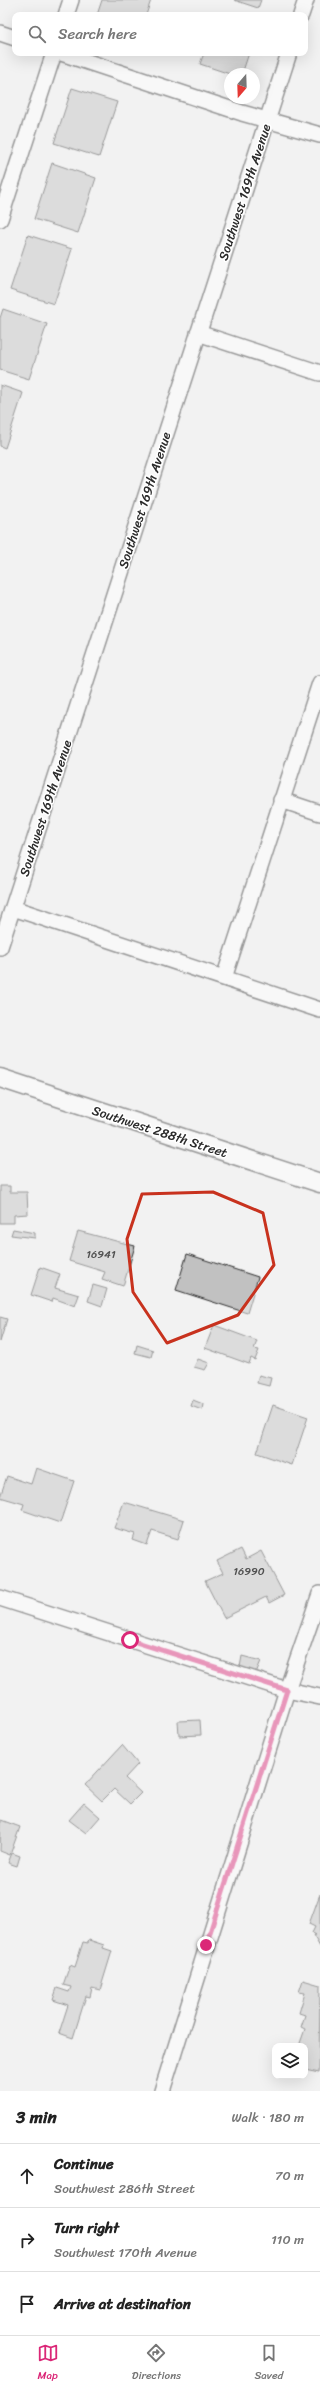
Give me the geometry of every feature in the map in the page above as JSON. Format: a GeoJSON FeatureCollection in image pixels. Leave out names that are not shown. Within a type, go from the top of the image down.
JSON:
{"type":"FeatureCollection","features":[{"type":"Feature","properties":{"kind":"street"},"geometry":{"type":"LineString","coordinates":[[67,12],[71,0]]}},
{"type":"Feature","properties":{"kind":"street"},"geometry":{"type":"LineString","coordinates":[[302,12],[306,0]]}},
{"type":"Feature","properties":{"kind":"street"},"geometry":{"type":"LineString","coordinates":[[0,33],[12,37]]}},
{"type":"Feature","properties":{"kind":"street"},"geometry":{"type":"LineString","coordinates":[[0,219],[53,56]]}},
{"type":"Feature","properties":{"kind":"street"},"geometry":{"type":"LineString","coordinates":[[70,56],[242,113],[320,135]]}},
{"type":"Feature","properties":{"kind":"street","name":"Southwest 169th Avenue"},"geometry":{"type":"LineString","coordinates":[[0,947],[288,56]]}},
{"type":"Feature","properties":{"kind":"street"},"geometry":{"type":"LineString","coordinates":[[198,333],[320,373]]}},
{"type":"Feature","properties":{"kind":"street"},"geometry":{"type":"LineString","coordinates":[[224,978],[320,683]]}},
{"type":"Feature","properties":{"kind":"street"},"geometry":{"type":"LineString","coordinates":[[281,800],[320,813]]}},
{"type":"Feature","properties":{"kind":"street"},"geometry":{"type":"LineString","coordinates":[[13,908],[320,1010]]}},
{"type":"Feature","properties":{"kind":"street","name":"Southwest 288th Street"},"geometry":{"type":"LineString","coordinates":[[0,1078],[320,1183]]}},
{"type":"Feature","properties":{"kind":"street"},"geometry":{"type":"LineString","coordinates":[[162,2091],[287,1690],[320,1594]]}},
{"type":"Feature","properties":{"kind":"street"},"geometry":{"type":"LineString","coordinates":[[0,1598],[287,1690],[320,1697]]}},
{"type":"Feature","properties":{"kind":"highlighted area"},"geometry":{"type":"Polygon","coordinates":[[[213,1192],[263,1213],[274,1265],[238,1315],[167,1343],[133,1292],[127,1239],[142,1194],[213,1192]]]}},
{"type":"Feature","properties":{"kind":"building"},"geometry":{"type":"Polygon","coordinates":[[[102,0],[151,0],[147,12],[98,12],[102,0]]]}},
{"type":"Feature","properties":{"kind":"building"},"geometry":{"type":"Polygon","coordinates":[[[234,0],[261,0],[258,8],[234,0]]]}},
{"type":"Feature","properties":{"kind":"building"},"geometry":{"type":"Polygon","coordinates":[[[203,56],[248,56],[244,68],[224,68],[224,72],[200,64],[203,56]]]}},
{"type":"Feature","properties":{"kind":"building"},"geometry":{"type":"Polygon","coordinates":[[[72,88],[117,102],[99,157],[54,143],[72,88]]]}},
{"type":"Feature","properties":{"kind":"building"},"geometry":{"type":"Polygon","coordinates":[[[52,163],[96,178],[78,233],[34,219],[52,163]]]}},
{"type":"Feature","properties":{"kind":"building"},"geometry":{"type":"Polygon","coordinates":[[[28,235],[72,249],[54,304],[10,290],[28,235]]]}},
{"type":"Feature","properties":{"kind":"building"},"geometry":{"type":"Polygon","coordinates":[[[3,309],[47,324],[29,379],[0,370],[0,318],[3,309]]]}},
{"type":"Feature","properties":{"kind":"building"},"geometry":{"type":"Polygon","coordinates":[[[0,385],[23,393],[5,448],[0,446],[0,385]]]}},
{"type":"Feature","properties":{"kind":"building"},"geometry":{"type":"Polygon","coordinates":[[[0,1186],[10,1186],[10,1192],[27,1192],[28,1214],[14,1215],[14,1223],[0,1223],[0,1186]]]}},
{"type":"Feature","properties":{"kind":"building"},"geometry":{"type":"Polygon","coordinates":[[[13,1229],[35,1233],[35,1238],[11,1235],[13,1229]]]}},
{"type":"Feature","properties":{"kind":"building"},"geometry":{"type":"Polygon","coordinates":[[[78,1231],[135,1246],[123,1286],[102,1279],[105,1272],[69,1261],[78,1231]]]}},
{"type":"Feature","properties":{"kind":"building"},"geometry":{"type":"Polygon","coordinates":[[[187,1254],[258,1277],[247,1313],[176,1290],[187,1254]]]}},
{"type":"Feature","properties":{"kind":"building"},"geometry":{"type":"Polygon","coordinates":[[[40,1267],[60,1274],[55,1288],[79,1295],[75,1306],[53,1298],[52,1302],[31,1295],[40,1267]]]}},
{"type":"Feature","properties":{"kind":"building"},"geometry":{"type":"Polygon","coordinates":[[[93,1285],[107,1289],[102,1306],[88,1301],[93,1285]]]}},
{"type":"Feature","properties":{"kind":"building"},"geometry":{"type":"Polygon","coordinates":[[[0,1317],[7,1319],[0,1342],[0,1317]]]}},
{"type":"Feature","properties":{"kind":"building"},"geometry":{"type":"Polygon","coordinates":[[[214,1325],[257,1341],[254,1349],[259,1350],[255,1360],[251,1358],[249,1364],[205,1348],[214,1325]]]}},
{"type":"Feature","properties":{"kind":"building"},"geometry":{"type":"Polygon","coordinates":[[[137,1345],[153,1350],[151,1357],[135,1353],[137,1345]]]}},
{"type":"Feature","properties":{"kind":"building"},"geometry":{"type":"Polygon","coordinates":[[[198,1359],[209,1363],[205,1370],[194,1367],[198,1359]]]}},
{"type":"Feature","properties":{"kind":"building"},"geometry":{"type":"Polygon","coordinates":[[[259,1375],[271,1378],[269,1386],[257,1383],[259,1375]]]}},
{"type":"Feature","properties":{"kind":"building"},"geometry":{"type":"Polygon","coordinates":[[[193,1400],[203,1404],[202,1410],[191,1406],[193,1400]]]}},
{"type":"Feature","properties":{"kind":"building"},"geometry":{"type":"Polygon","coordinates":[[[273,1405],[308,1417],[292,1465],[257,1453],[273,1405]]]}},
{"type":"Feature","properties":{"kind":"building"},"geometry":{"type":"Polygon","coordinates":[[[36,1468],[74,1481],[60,1523],[22,1510],[24,1504],[0,1497],[7,1476],[31,1484],[36,1468]]]}},
{"type":"Feature","properties":{"kind":"building"},"geometry":{"type":"Polygon","coordinates":[[[124,1502],[184,1520],[178,1539],[152,1531],[147,1545],[133,1540],[135,1534],[114,1528],[124,1502]]]}},
{"type":"Feature","properties":{"kind":"building"},"geometry":{"type":"Polygon","coordinates":[[[241,1549],[246,1559],[261,1551],[284,1595],[269,1603],[266,1597],[224,1618],[205,1581],[223,1573],[217,1561],[241,1549]]]}},
{"type":"Feature","properties":{"kind":"building"},"geometry":{"type":"Polygon","coordinates":[[[242,1656],[261,1661],[256,1673],[240,1667],[242,1656]]]}},
{"type":"Feature","properties":{"kind":"building"},"geometry":{"type":"Polygon","coordinates":[[[200,1720],[201,1735],[179,1736],[178,1721],[200,1720]]]}},
{"type":"Feature","properties":{"kind":"building"},"geometry":{"type":"Polygon","coordinates":[[[122,1745],[138,1764],[125,1778],[141,1793],[130,1804],[114,1789],[102,1801],[85,1785],[122,1745]]]}},
{"type":"Feature","properties":{"kind":"building"},"geometry":{"type":"Polygon","coordinates":[[[84,1803],[100,1817],[86,1833],[69,1820],[84,1803]]]}},
{"type":"Feature","properties":{"kind":"building"},"geometry":{"type":"Polygon","coordinates":[[[1,1820],[20,1827],[10,1855],[0,1851],[1,1820]]]}},
{"type":"Feature","properties":{"kind":"building"},"geometry":{"type":"Polygon","coordinates":[[[12,1853],[20,1856],[17,1866],[8,1863],[12,1853]]]}},
{"type":"Feature","properties":{"kind":"building"},"geometry":{"type":"Polygon","coordinates":[[[320,1894],[320,1947],[313,1935],[315,1935],[312,1933],[315,1927],[309,1924],[320,1894]]]}},
{"type":"Feature","properties":{"kind":"building"},"geometry":{"type":"Polygon","coordinates":[[[89,1940],[104,1945],[103,1948],[112,1951],[100,1990],[92,1988],[90,1997],[86,1996],[73,2038],[59,2033],[68,2005],[53,2000],[57,1988],[69,1992],[71,1987],[63,1985],[70,1965],[75,1967],[83,1942],[88,1943],[89,1940]]]}},
{"type":"Feature","properties":{"kind":"building"},"geometry":{"type":"Polygon","coordinates":[[[303,1980],[320,1985],[319,2073],[308,2071],[308,2043],[300,2043],[305,2029],[301,2027],[305,2015],[299,2013],[305,1993],[299,1992],[303,1980]]]}},
{"type":"Feature","properties":{"kind":"route"},"geometry":{"type":"LineString","coordinates":[[130,1640],[287,1690],[206,1945]]}}]}
